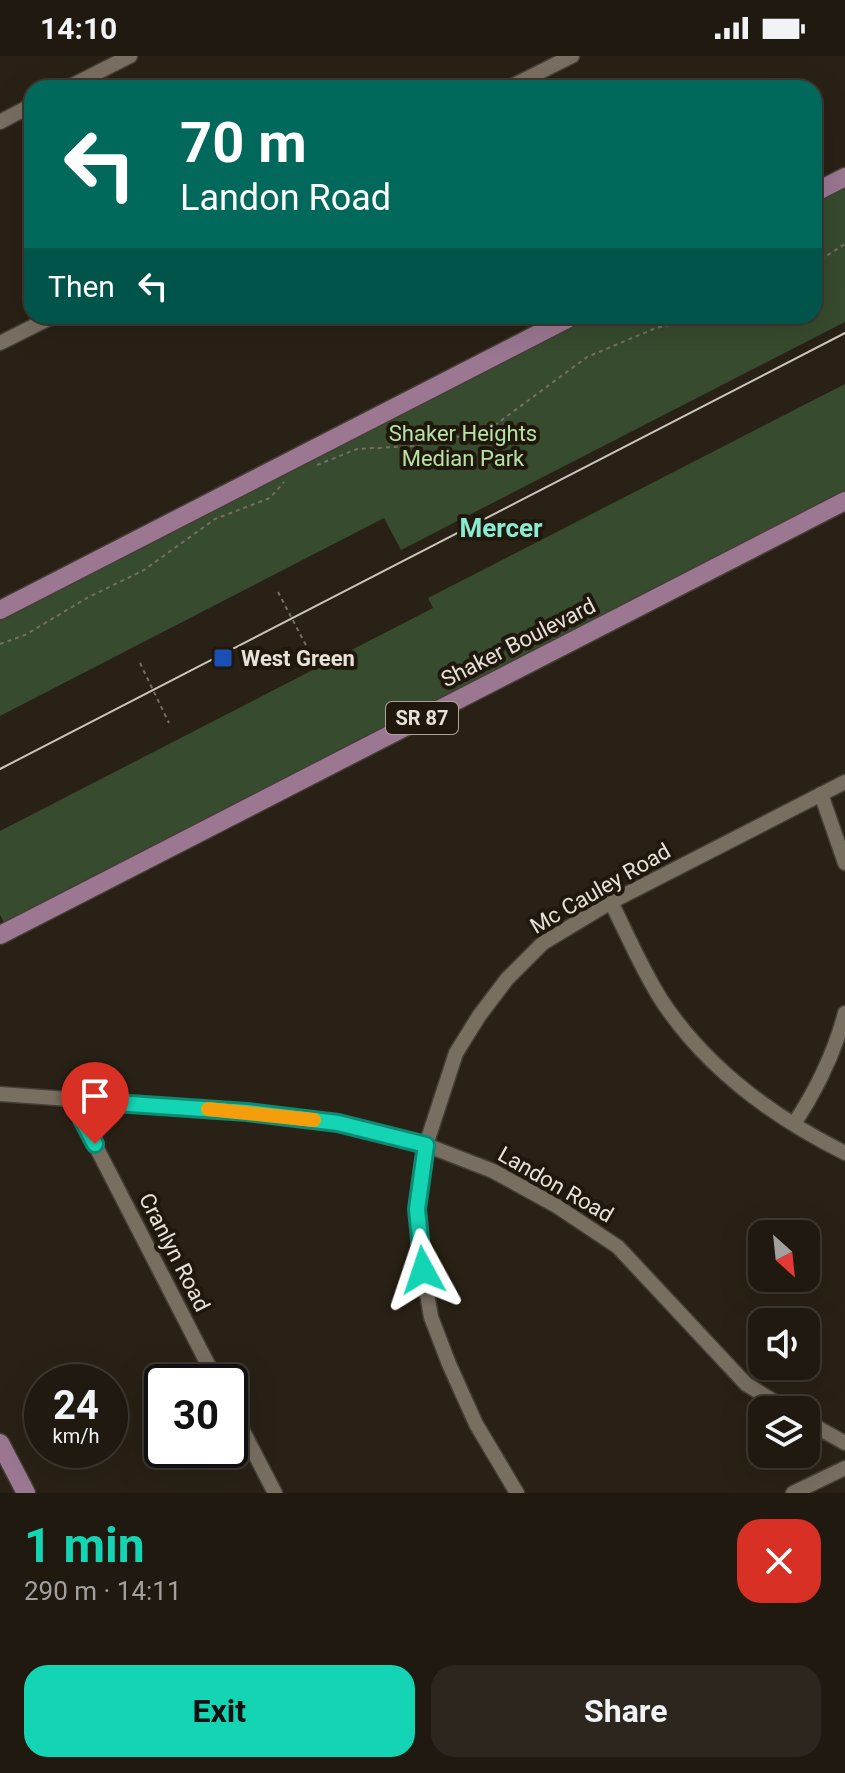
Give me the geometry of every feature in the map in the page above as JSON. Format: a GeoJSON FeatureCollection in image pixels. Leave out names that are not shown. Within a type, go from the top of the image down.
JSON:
{"type":"FeatureCollection","features":[{"type":"Feature","properties":{"kind":"main road"},"geometry":{"type":"LineString","coordinates":[[822,189],[845,177]]}},
{"type":"Feature","properties":{"kind":"main road"},"geometry":{"type":"LineString","coordinates":[[0,610],[557,324]]}},
{"type":"Feature","properties":{"kind":"main road","name":"Shaker Boulevard"},"geometry":{"type":"LineString","coordinates":[[0,935],[845,501]]}},
{"type":"Feature","properties":{"kind":"main road"},"geometry":{"type":"LineString","coordinates":[[0,1443],[26,1493]]}},
{"type":"Feature","properties":{"kind":"street"},"geometry":{"type":"LineString","coordinates":[[83,80],[130,56]]}},
{"type":"Feature","properties":{"kind":"street"},"geometry":{"type":"LineString","coordinates":[[524,80],[572,56]]}},
{"type":"Feature","properties":{"kind":"street"},"geometry":{"type":"LineString","coordinates":[[0,122],[24,109]]}},
{"type":"Feature","properties":{"kind":"street"},"geometry":{"type":"LineString","coordinates":[[0,343],[38,324]]}},
{"type":"Feature","properties":{"kind":"street","name":"Mc Cauley Road"},"geometry":{"type":"LineString","coordinates":[[517,1493],[476,1424],[431,1317],[423,1270],[417,1209],[426,1145],[456,1053],[507,979],[543,943],[611,902],[845,782]]}},
{"type":"Feature","properties":{"kind":"street"},"geometry":{"type":"LineString","coordinates":[[821,794],[845,863]]}},
{"type":"Feature","properties":{"kind":"street"},"geometry":{"type":"LineString","coordinates":[[611,902],[661,1000],[698,1047],[762,1105],[845,1153]]}},
{"type":"Feature","properties":{"kind":"street"},"geometry":{"type":"LineString","coordinates":[[794,1124],[817,1089],[837,1043],[845,1013]]}},
{"type":"Feature","properties":{"kind":"street","name":"Landon Road"},"geometry":{"type":"LineString","coordinates":[[0,1094],[247,1112],[338,1123],[426,1145],[493,1171],[555,1205],[618,1247],[746,1384],[765,1396]]}},
{"type":"Feature","properties":{"kind":"street","name":"Cranlyn Road"},"geometry":{"type":"LineString","coordinates":[[72,1100],[208,1364]]}},
{"type":"Feature","properties":{"kind":"street"},"geometry":{"type":"LineString","coordinates":[[820,1429],[845,1443]]}},
{"type":"Feature","properties":{"kind":"street"},"geometry":{"type":"LineString","coordinates":[[248,1441],[275,1493]]}},
{"type":"Feature","properties":{"kind":"street"},"geometry":{"type":"LineString","coordinates":[[793,1493],[845,1468]]}},
{"type":"Feature","properties":{"kind":"path"},"geometry":{"type":"LineString","coordinates":[[822,259],[845,244]]}},
{"type":"Feature","properties":{"kind":"path"},"geometry":{"type":"LineString","coordinates":[[311,467],[357,449],[413,446],[487,431],[587,357],[656,328],[673,324]]}},
{"type":"Feature","properties":{"kind":"path"},"geometry":{"type":"LineString","coordinates":[[0,644],[25,635],[87,598],[144,570],[215,519],[270,498],[286,480]]}},
{"type":"Feature","properties":{"kind":"path"},"geometry":{"type":"LineString","coordinates":[[278,592],[309,651]]}},
{"type":"Feature","properties":{"kind":"path"},"geometry":{"type":"LineString","coordinates":[[140,663],[169,723]]}},
{"type":"Feature","properties":{"kind":"green space","name":"Shaker Heights Median Park"},"geometry":{"type":"Polygon","coordinates":[[[845,177],[845,322],[401,550],[384,518],[0,716],[0,611],[558,324],[822,324],[822,189],[845,177]]]}},
{"type":"Feature","properties":{"kind":"green space"},"geometry":{"type":"Polygon","coordinates":[[[845,384],[845,491],[5,924],[0,915],[0,831],[433,608],[428,598],[845,384]]]}},
{"type":"Feature","properties":{"kind":"tram line"},"geometry":{"type":"LineString","coordinates":[[0,769],[845,333]]}},
{"type":"Feature","properties":{"kind":"slow traffic"},"geometry":{"type":"LineString","coordinates":[[208,1109],[314,1120]]}},
{"type":"Feature","properties":{"kind":"place","name":"West Green"},"geometry":{"type":"Point","coordinates":[223,658]}},
{"type":"Feature","properties":{"kind":"district","name":"Mercer"},"geometry":{"type":"Point","coordinates":[501,528]}},
{"type":"Feature","properties":{"kind":"route"},"geometry":{"type":"LineString","coordinates":[[95,1144],[72,1100],[247,1112],[338,1123],[426,1145],[417,1209],[423,1270]]}}]}
